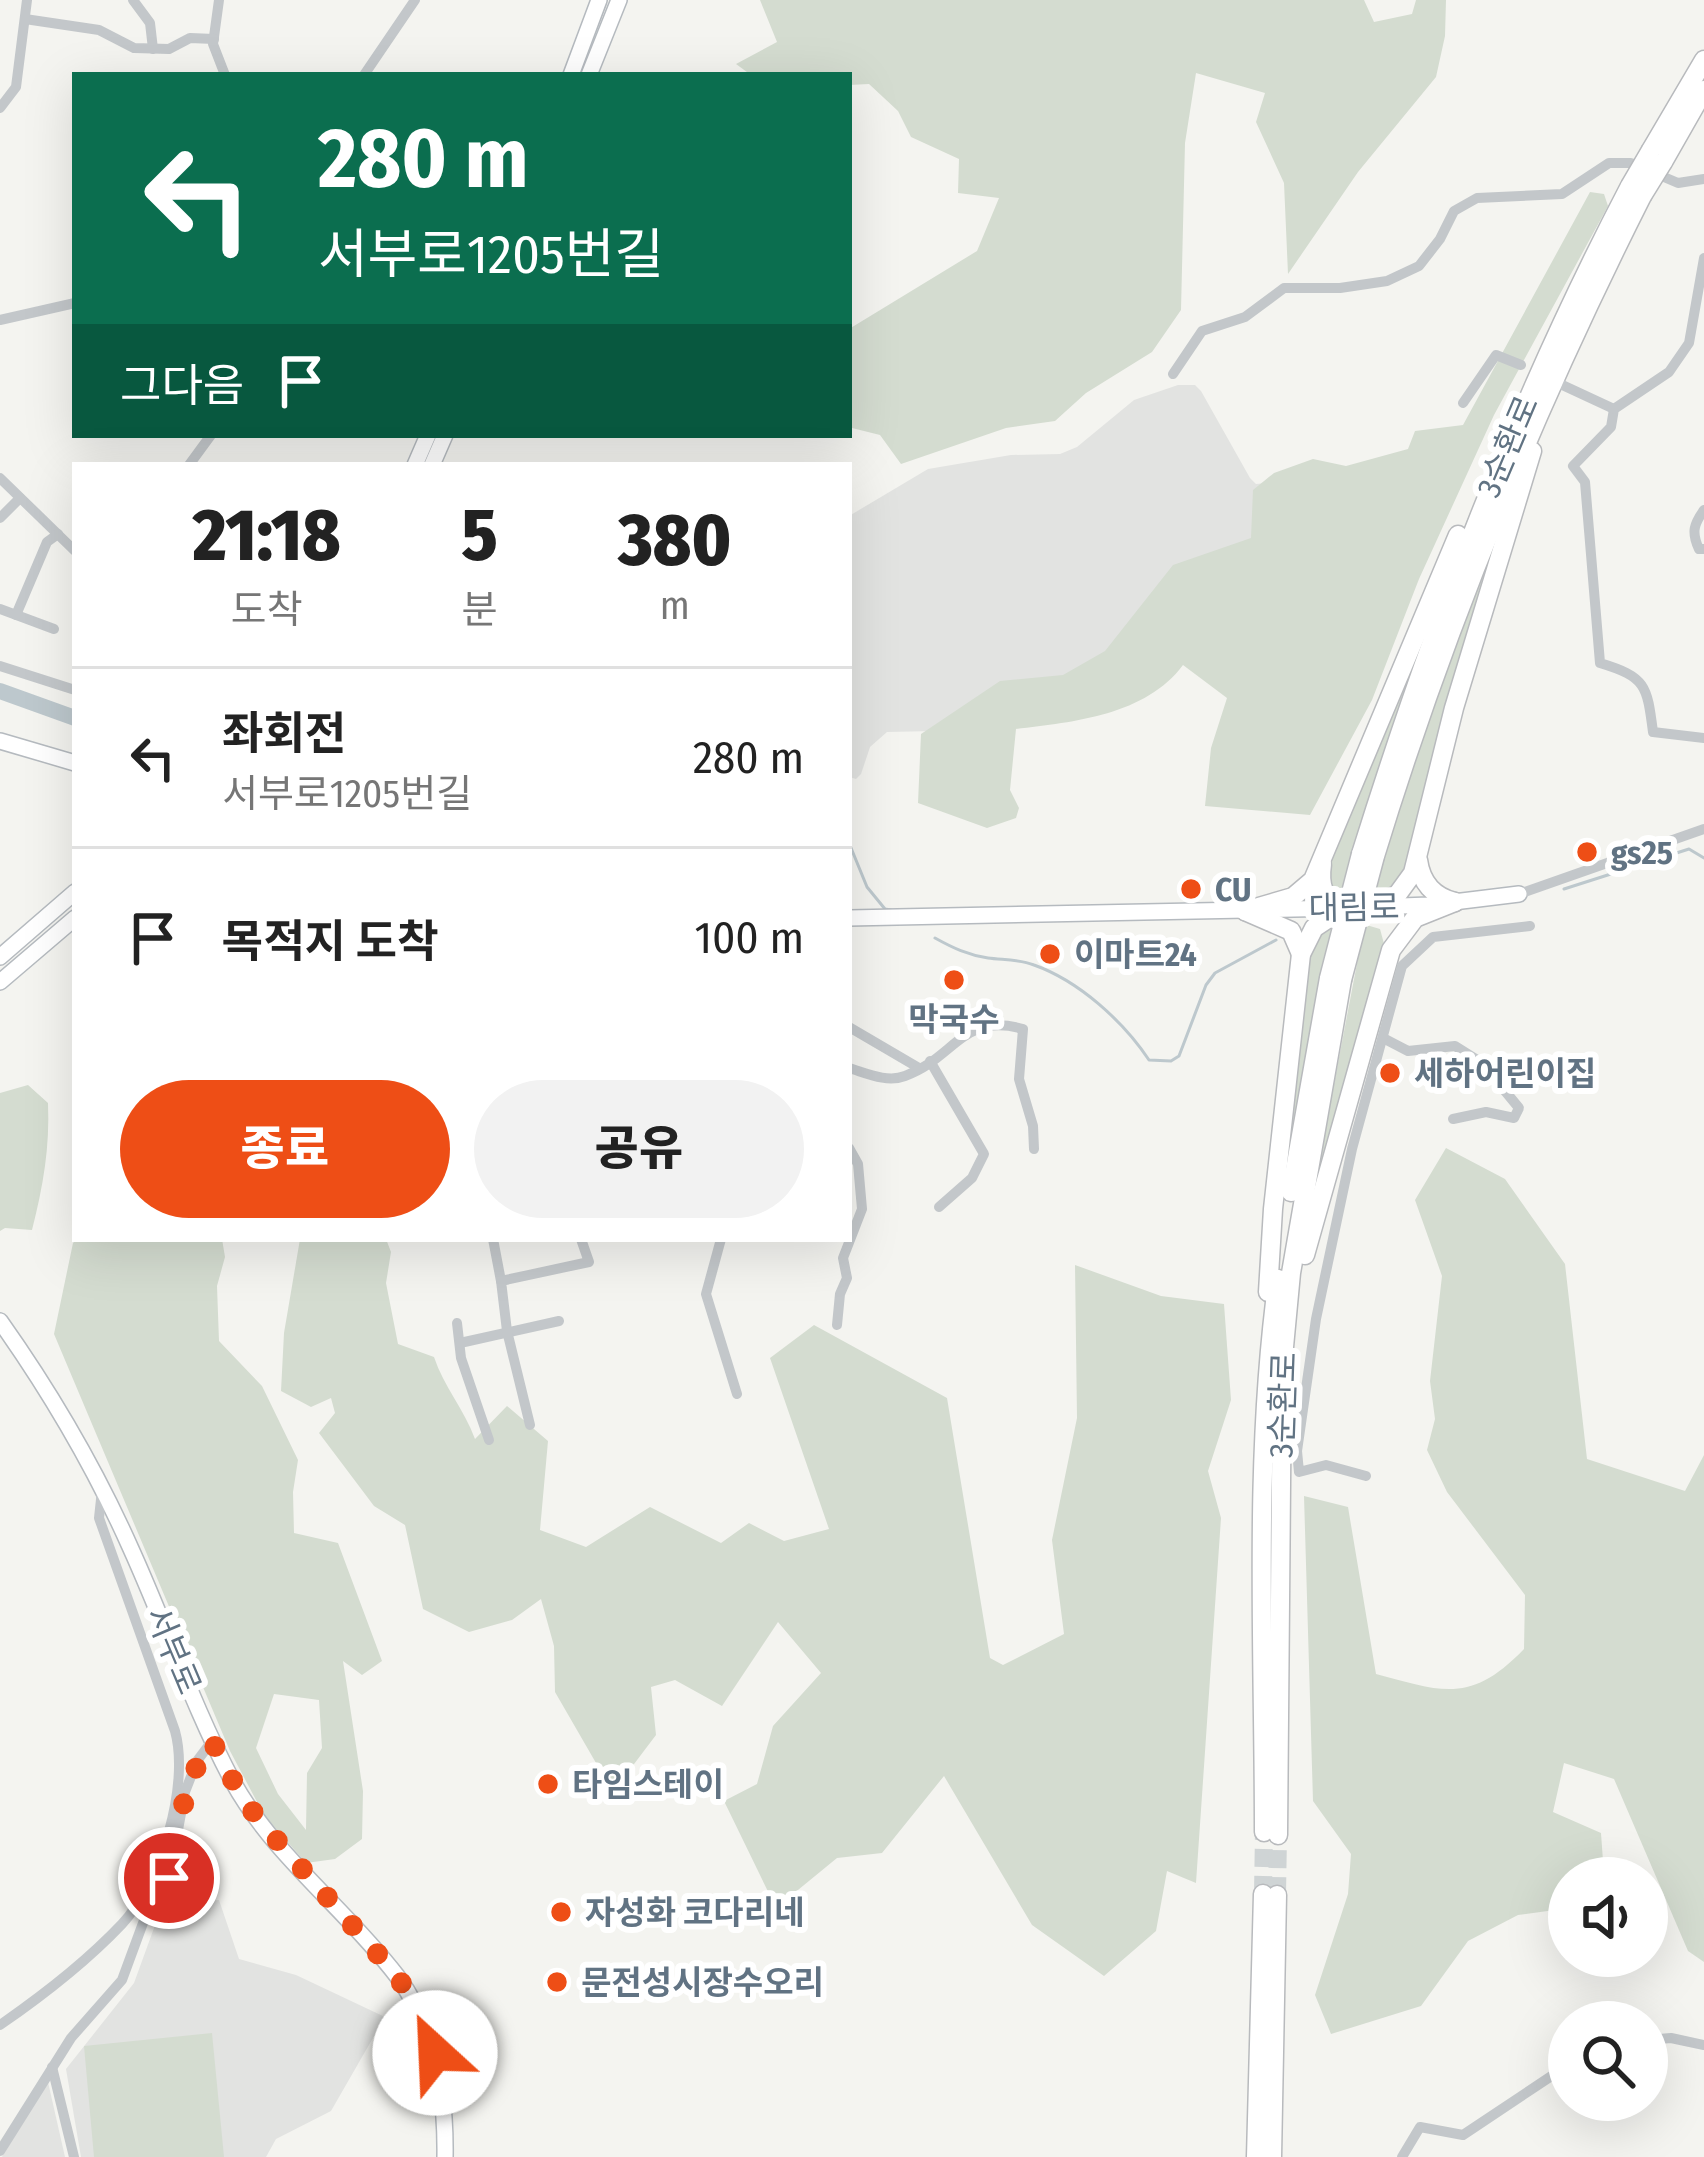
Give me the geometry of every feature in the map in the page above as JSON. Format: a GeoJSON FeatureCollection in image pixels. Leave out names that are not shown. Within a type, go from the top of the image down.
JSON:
{"type":"FeatureCollection","features":[{"type":"Feature","properties":{"kind":"highway","name":"3순환로"},"geometry":{"type":"LineString","coordinates":[[1657,156],[1704,60]]}},
{"type":"Feature","properties":{"kind":"highway","name":"3순환로"},"geometry":{"type":"LineString","coordinates":[[1368,855],[1452,578],[1510,434],[1569,307],[1657,156],[1704,90]]}},
{"type":"Feature","properties":{"kind":"highway","name":"3순환로"},"geometry":{"type":"LineString","coordinates":[[1368,855],[1469,577],[1636,191]]}},
{"type":"Feature","properties":{"kind":"highway"},"geometry":{"type":"LineString","coordinates":[[1245,910],[1298,895],[1323,860],[1446,560],[1569,307]]}},
{"type":"Feature","properties":{"kind":"highway"},"geometry":{"type":"LineString","coordinates":[[1391,950],[1384,920],[1367,907],[1401,891],[1418,856],[1454,708],[1556,379]]}},
{"type":"Feature","properties":{"kind":"highway"},"geometry":{"type":"LineString","coordinates":[[1336,979],[1368,855]]}},
{"type":"Feature","properties":{"kind":"highway"},"geometry":{"type":"LineString","coordinates":[[1418,856],[1428,886],[1455,902]]}},
{"type":"Feature","properties":{"kind":"highway"},"geometry":{"type":"LineString","coordinates":[[1323,860],[1324,892],[1344,908]]}},
{"type":"Feature","properties":{"kind":"highway"},"geometry":{"type":"LineString","coordinates":[[1280,1420],[1305,1255],[1391,950],[1415,918],[1455,902]]}},
{"type":"Feature","properties":{"kind":"highway"},"geometry":{"type":"LineString","coordinates":[[1266,1447],[1270,1249],[1301,954],[1314,928],[1344,908]]}},
{"type":"Feature","properties":{"kind":"highway"},"geometry":{"type":"LineString","coordinates":[[1245,910],[1291,931],[1301,954]]}},
{"type":"Feature","properties":{"kind":"highway","name":"3순환로"},"geometry":{"type":"LineString","coordinates":[[1336,979],[1291,1273],[1280,1420],[1271,1833],[1266,1447],[1276,1295],[1336,979]]}},
{"type":"Feature","properties":{"kind":"highway"},"geometry":{"type":"LineString","coordinates":[[1256,2157],[1270,1895],[1272,2157]]}},
{"type":"Feature","properties":{"kind":"street"},"geometry":{"type":"LineString","coordinates":[[0,108],[16,87],[27,0]]}},
{"type":"Feature","properties":{"kind":"street"},"geometry":{"type":"LineString","coordinates":[[133,0],[150,23],[154,49]]}},
{"type":"Feature","properties":{"kind":"street"},"geometry":{"type":"LineString","coordinates":[[219,0],[214,39],[224,72]]}},
{"type":"Feature","properties":{"kind":"street"},"geometry":{"type":"LineString","coordinates":[[366,72],[416,0]]}},
{"type":"Feature","properties":{"kind":"street"},"geometry":{"type":"LineString","coordinates":[[572,72],[599,0]]}},
{"type":"Feature","properties":{"kind":"street"},"geometry":{"type":"LineString","coordinates":[[590,72],[619,0]]}},
{"type":"Feature","properties":{"kind":"street"},"geometry":{"type":"LineString","coordinates":[[25,19],[99,30],[134,48],[169,49],[190,38],[214,39]]}},
{"type":"Feature","properties":{"kind":"street"},"geometry":{"type":"LineString","coordinates":[[1173,374],[1202,331],[1245,317],[1284,287],[1340,288],[1387,281],[1419,266],[1454,212],[1477,198],[1562,194],[1609,163],[1630,163],[1678,183],[1704,179]]}},
{"type":"Feature","properties":{"kind":"street"},"geometry":{"type":"LineString","coordinates":[[1704,258],[1689,343],[1669,372],[1614,409],[1611,427],[1573,466],[1585,482],[1600,663],[1632,673],[1648,690],[1653,732],[1704,738]]}},
{"type":"Feature","properties":{"kind":"street"},"geometry":{"type":"LineString","coordinates":[[0,320],[72,304]]}},
{"type":"Feature","properties":{"kind":"street"},"geometry":{"type":"LineString","coordinates":[[1463,403],[1496,355],[1521,365]]}},
{"type":"Feature","properties":{"kind":"street"},"geometry":{"type":"LineString","coordinates":[[1556,379],[1614,409]]}},
{"type":"Feature","properties":{"kind":"street"},"geometry":{"type":"LineString","coordinates":[[0,478],[72,548]]}},
{"type":"Feature","properties":{"kind":"street"},"geometry":{"type":"LineString","coordinates":[[0,518],[20,498]]}},
{"type":"Feature","properties":{"kind":"street"},"geometry":{"type":"LineString","coordinates":[[1704,509],[1694,525],[1694,538],[1699,549],[1704,549]]}},
{"type":"Feature","properties":{"kind":"street"},"geometry":{"type":"LineString","coordinates":[[16,615],[47,542],[58,534]]}},
{"type":"Feature","properties":{"kind":"street"},"geometry":{"type":"LineString","coordinates":[[0,610],[54,629]]}},
{"type":"Feature","properties":{"kind":"street"},"geometry":{"type":"LineString","coordinates":[[0,666],[72,689]]}},
{"type":"Feature","properties":{"kind":"street"},"geometry":{"type":"LineString","coordinates":[[0,741],[72,762]]}},
{"type":"Feature","properties":{"kind":"street","name":"대림로"},"geometry":{"type":"LineString","coordinates":[[852,918],[1455,902],[1519,893],[1704,829]]}},
{"type":"Feature","properties":{"kind":"street"},"geometry":{"type":"LineString","coordinates":[[0,957],[72,895]]}},
{"type":"Feature","properties":{"kind":"street"},"geometry":{"type":"LineString","coordinates":[[0,982],[72,921]]}},
{"type":"Feature","properties":{"kind":"street"},"geometry":{"type":"LineString","coordinates":[[1366,1476],[1326,1466],[1299,1472],[1297,1451],[1316,1319],[1352,1149],[1402,966],[1432,937],[1530,926]]}},
{"type":"Feature","properties":{"kind":"street"},"geometry":{"type":"LineString","coordinates":[[852,1069],[884,1078],[903,1077],[972,1027],[1006,1024],[1023,1029],[1019,1079],[1034,1126],[1034,1149]]}},
{"type":"Feature","properties":{"kind":"street"},"geometry":{"type":"LineString","coordinates":[[852,1029],[924,1065],[984,1154],[972,1178],[939,1207]]}},
{"type":"Feature","properties":{"kind":"street"},"geometry":{"type":"LineString","coordinates":[[1383,1038],[1408,1051],[1455,1046],[1482,1063],[1519,1108],[1514,1118],[1486,1112],[1453,1119]]}},
{"type":"Feature","properties":{"kind":"street"},"geometry":{"type":"LineString","coordinates":[[852,1153],[858,1164],[862,1208],[852,1233]]}},
{"type":"Feature","properties":{"kind":"street"},"geometry":{"type":"LineString","coordinates":[[494,1242],[507,1331],[530,1425]]}},
{"type":"Feature","properties":{"kind":"street"},"geometry":{"type":"LineString","coordinates":[[501,1281],[589,1262],[582,1242]]}},
{"type":"Feature","properties":{"kind":"street"},"geometry":{"type":"LineString","coordinates":[[720,1242],[706,1294],[737,1394]]}},
{"type":"Feature","properties":{"kind":"street"},"geometry":{"type":"LineString","coordinates":[[837,1325],[847,1278],[842,1258],[848,1242]]}},
{"type":"Feature","properties":{"kind":"street","name":"서부로"},"geometry":{"type":"LineString","coordinates":[[0,1321],[38,1375],[103,1486],[212,1741],[240,1794],[399,1978],[442,2080],[446,2157]]}},
{"type":"Feature","properties":{"kind":"street"},"geometry":{"type":"LineString","coordinates":[[460,1343],[559,1321]]}},
{"type":"Feature","properties":{"kind":"street"},"geometry":{"type":"LineString","coordinates":[[457,1323],[490,1440]]}},
{"type":"Feature","properties":{"kind":"street"},"geometry":{"type":"LineString","coordinates":[[0,2151],[71,2038],[122,1980],[143,1923],[169,1878],[180,1748],[99,1518],[103,1486]]}},
{"type":"Feature","properties":{"kind":"street"},"geometry":{"type":"LineString","coordinates":[[0,2025],[125,1921],[171,1841],[196,1762],[212,1741]]}},
{"type":"Feature","properties":{"kind":"street"},"geometry":{"type":"LineString","coordinates":[[1668,2038],[1704,2045]]}},
{"type":"Feature","properties":{"kind":"street"},"geometry":{"type":"LineString","coordinates":[[52,2068],[74,2157]]}},
{"type":"Feature","properties":{"kind":"street"},"geometry":{"type":"LineString","coordinates":[[1402,2157],[1420,2127],[1462,2135],[1548,2078]]}},
{"type":"Feature","properties":{"kind":"shaded area"},"geometry":{"type":"Polygon","coordinates":[[[760,0],[1364,0],[1374,22],[1412,14],[1416,0],[1446,0],[1445,36],[1436,77],[1358,172],[1288,274],[1284,183],[1256,122],[1265,93],[1196,73],[1185,143],[1181,310],[1152,352],[1086,393],[1055,421],[1006,428],[901,464],[880,435],[852,428],[852,327],[977,251],[999,198],[958,193],[959,159],[911,137],[898,111],[869,84],[852,85],[852,72],[747,72],[736,64],[777,42],[760,0]]]}},
{"type":"Feature","properties":{"kind":"shaded area"},"geometry":{"type":"Polygon","coordinates":[[[1590,192],[1604,194],[1608,206],[1494,415],[1419,579],[1372,700],[1310,815],[1205,806],[1211,748],[1227,698],[1183,665],[1168,682],[1129,705],[1085,719],[1016,729],[1010,790],[1019,808],[1016,818],[987,828],[918,803],[921,734],[1000,681],[1063,675],[1105,651],[1173,565],[1251,538],[1253,490],[1274,473],[1313,459],[1346,466],[1408,449],[1415,431],[1463,425],[1590,192]]]}},
{"type":"Feature","properties":{"kind":"shaded area"},"geometry":{"type":"Polygon","coordinates":[[[1178,385],[1195,385],[1250,478],[1256,484],[1266,483],[1325,556],[1107,692],[935,731],[887,732],[870,747],[861,774],[852,778],[852,514],[928,469],[1011,455],[1060,454],[1077,447],[1134,400],[1178,385]]]}},
{"type":"Feature","properties":{"kind":"shaded area"},"geometry":{"type":"Polygon","coordinates":[[[1510,500],[1400,885],[1379,895],[1336,897],[1325,873],[1470,513],[1474,514],[1389,736],[1351,854],[1381,858],[1408,763],[1510,500]]]}},
{"type":"Feature","properties":{"kind":"shaded area"},"geometry":{"type":"Polygon","coordinates":[[[1363,924],[1380,929],[1386,951],[1307,1225],[1360,948],[1328,944],[1278,1227],[1306,955],[1328,928],[1363,924]]]}},
{"type":"Feature","properties":{"kind":"shaded area"},"geometry":{"type":"Polygon","coordinates":[[[28,1085],[48,1103],[39,1198],[32,1230],[0,1231],[0,1093],[28,1085]]]}},
{"type":"Feature","properties":{"kind":"shaded area"},"geometry":{"type":"Polygon","coordinates":[[[1446,1148],[1505,1179],[1565,1264],[1587,1459],[1685,1491],[1704,1455],[1704,1962],[1688,1951],[1668,1905],[1668,1857],[1648,1857],[1614,1779],[1564,1763],[1553,1812],[1601,1833],[1603,1857],[1548,1857],[1548,1911],[1518,1915],[1468,1941],[1421,2006],[1331,2034],[1315,1995],[1348,1894],[1351,1854],[1313,1801],[1304,1496],[1348,1507],[1376,1674],[1455,1689],[1488,1679],[1524,1649],[1525,1595],[1447,1492],[1427,1450],[1435,1419],[1430,1381],[1442,1276],[1415,1200],[1446,1148]]]}},
{"type":"Feature","properties":{"kind":"shaded area"},"geometry":{"type":"Polygon","coordinates":[[[74,1242],[222,1242],[225,1257],[217,1286],[219,1341],[262,1386],[298,1460],[294,1533],[338,1543],[382,1661],[362,1675],[343,1661],[363,1791],[362,1839],[335,1859],[306,1863],[264,1815],[230,1751],[54,1334],[74,1242]],[[274,1694],[256,1748],[278,1794],[306,1830],[307,1773],[322,1748],[319,1700],[274,1694]]]}},
{"type":"Feature","properties":{"kind":"shaded area"},"geometry":{"type":"Polygon","coordinates":[[[299,1242],[387,1242],[391,1252],[386,1283],[398,1344],[434,1357],[475,1439],[507,1406],[548,1441],[540,1530],[586,1547],[650,1507],[721,1543],[749,1523],[784,1541],[829,1529],[770,1358],[814,1325],[947,1398],[990,1658],[1003,1665],[1064,1634],[1052,1540],[1077,1418],[1075,1265],[1161,1296],[1224,1304],[1231,1400],[1208,1471],[1221,1518],[1196,1883],[1167,1871],[1156,1931],[1104,1976],[1032,1925],[944,1776],[882,1853],[837,1858],[776,1908],[724,1801],[757,1784],[773,1726],[821,1673],[778,1622],[722,1706],[675,1680],[651,1687],[656,1735],[628,1772],[607,1782],[555,1692],[554,1646],[541,1599],[512,1620],[469,1632],[423,1609],[405,1525],[374,1506],[319,1433],[335,1413],[331,1398],[311,1407],[281,1391],[284,1333],[299,1242]]]}},
{"type":"Feature","properties":{"kind":"shaded area"},"geometry":{"type":"Polygon","coordinates":[[[219,1900],[239,1959],[296,1975],[385,2017],[331,2111],[276,2139],[266,2157],[81,2157],[66,2069],[134,1983],[162,1906],[219,1900]]]}},
{"type":"Feature","properties":{"kind":"shaded area"},"geometry":{"type":"Polygon","coordinates":[[[212,2033],[224,2157],[94,2157],[84,2046],[212,2033]]]}},
{"type":"Feature","properties":{"kind":"shaded area"},"geometry":{"type":"Polygon","coordinates":[[[48,2082],[65,2157],[2,2157],[48,2082]]]}},
{"type":"Feature","properties":{"kind":"waterway"},"geometry":{"type":"LineString","coordinates":[[0,691],[72,717]]}},
{"type":"Feature","properties":{"kind":"waterway"},"geometry":{"type":"LineString","coordinates":[[1564,889],[1689,849],[1704,858]]}},
{"type":"Feature","properties":{"kind":"waterway"},"geometry":{"type":"LineString","coordinates":[[852,850],[867,887],[891,910]]}},
{"type":"Feature","properties":{"kind":"waterway"},"geometry":{"type":"LineString","coordinates":[[935,938],[974,955],[1023,962],[1051,972],[1099,1004],[1149,1060],[1171,1061],[1179,1056],[1215,973],[1276,940]]}},
{"type":"Feature","properties":{"kind":"tunnel"},"geometry":{"type":"LineString","coordinates":[[1263,1894],[1264,1832]]}},
{"type":"Feature","properties":{"kind":"tunnel"},"geometry":{"type":"LineString","coordinates":[[1277,1895],[1278,1835]]}},
{"type":"Feature","properties":{"kind":"place","name":"gs25"},"geometry":{"type":"Point","coordinates":[1587,852]}},
{"type":"Feature","properties":{"kind":"place","name":"CU"},"geometry":{"type":"Point","coordinates":[1191,889]}},
{"type":"Feature","properties":{"kind":"place","name":"이마트24"},"geometry":{"type":"Point","coordinates":[1050,954]}},
{"type":"Feature","properties":{"kind":"place","name":"막국수"},"geometry":{"type":"Point","coordinates":[954,980]}},
{"type":"Feature","properties":{"kind":"place","name":"세하어린이집"},"geometry":{"type":"Point","coordinates":[1390,1073]}},
{"type":"Feature","properties":{"kind":"place","name":"타임스테이"},"geometry":{"type":"Point","coordinates":[548,1784]}},
{"type":"Feature","properties":{"kind":"place","name":"자성화 코다리네"},"geometry":{"type":"Point","coordinates":[561,1912]}},
{"type":"Feature","properties":{"kind":"place","name":"문전성시장수오리"},"geometry":{"type":"Point","coordinates":[557,1982]}},
{"type":"Feature","properties":{"kind":"route"},"geometry":{"type":"LineString","coordinates":[[169,1878],[185,1792],[196,1762],[212,1741],[259,1820],[399,1978],[435,2053]]}}]}
